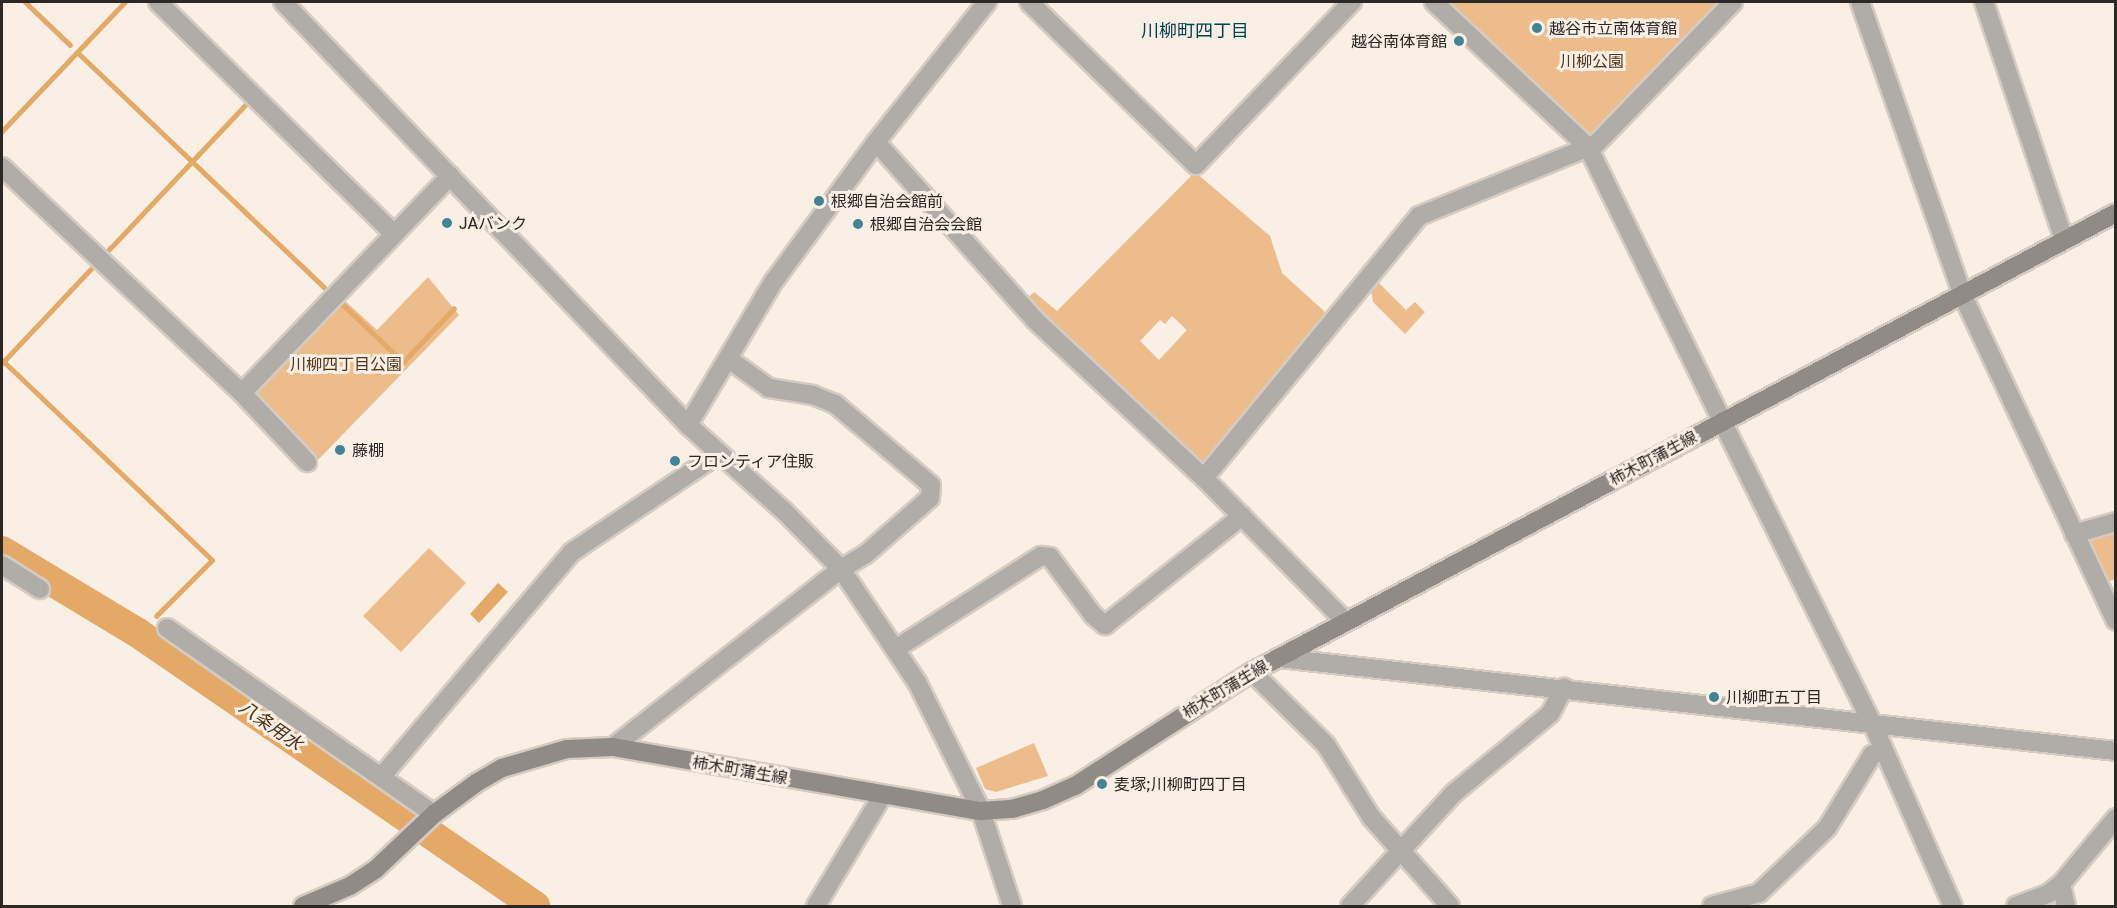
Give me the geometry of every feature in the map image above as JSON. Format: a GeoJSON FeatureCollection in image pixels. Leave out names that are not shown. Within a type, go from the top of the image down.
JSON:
{"type":"FeatureCollection","features":[{"type":"Feature","properties":{"kind":"main road","name":"柿木町蒲生線"},"geometry":{"type":"LineString","coordinates":[[303,906],[350,886],[410,840],[431,817],[501,768],[567,749],[613,747],[882,796],[981,811],[1012,810],[1075,786],[1252,672],[2115,213]]}},
{"type":"Feature","properties":{"kind":"street"},"geometry":{"type":"LineString","coordinates":[[158,2],[394,234]]}},
{"type":"Feature","properties":{"kind":"street"},"geometry":{"type":"LineString","coordinates":[[283,2],[717,455],[785,512],[841,569],[897,648],[981,811],[1012,906]]}},
{"type":"Feature","properties":{"kind":"street"},"geometry":{"type":"LineString","coordinates":[[688,425],[730,360],[774,281],[876,142],[987,2]]}},
{"type":"Feature","properties":{"kind":"street"},"geometry":{"type":"LineString","coordinates":[[1029,2],[1196,165],[1352,2]]}},
{"type":"Feature","properties":{"kind":"street"},"geometry":{"type":"LineString","coordinates":[[1434,2],[1588,147],[1872,724],[1953,906]]}},
{"type":"Feature","properties":{"kind":"street"},"geometry":{"type":"LineString","coordinates":[[1204,478],[1419,216],[1588,147],[1733,2]]}},
{"type":"Feature","properties":{"kind":"street"},"geometry":{"type":"LineString","coordinates":[[1860,2],[1962,294],[2115,621]]}},
{"type":"Feature","properties":{"kind":"street"},"geometry":{"type":"LineString","coordinates":[[1984,2],[2064,240]]}},
{"type":"Feature","properties":{"kind":"street"},"geometry":{"type":"LineString","coordinates":[[876,142],[1035,320],[1204,478],[1346,622]]}},
{"type":"Feature","properties":{"kind":"street"},"geometry":{"type":"LineString","coordinates":[[2,167],[242,393],[307,462]]}},
{"type":"Feature","properties":{"kind":"street"},"geometry":{"type":"LineString","coordinates":[[242,393],[450,176]]}},
{"type":"Feature","properties":{"kind":"street"},"geometry":{"type":"LineString","coordinates":[[613,747],[841,569],[866,554],[930,498],[931,484],[835,404],[813,396],[769,388],[730,360]]}},
{"type":"Feature","properties":{"kind":"street"},"geometry":{"type":"LineString","coordinates":[[382,776],[572,552],[717,455]]}},
{"type":"Feature","properties":{"kind":"street"},"geometry":{"type":"LineString","coordinates":[[897,648],[1041,556],[1050,557],[1093,615],[1106,625],[1242,516]]}},
{"type":"Feature","properties":{"kind":"street"},"geometry":{"type":"LineString","coordinates":[[2074,534],[2115,522]]}},
{"type":"Feature","properties":{"kind":"street"},"geometry":{"type":"LineString","coordinates":[[2,565],[40,589]]}},
{"type":"Feature","properties":{"kind":"street"},"geometry":{"type":"LineString","coordinates":[[167,628],[382,776],[431,817]]}},
{"type":"Feature","properties":{"kind":"street"},"geometry":{"type":"LineString","coordinates":[[1279,658],[2115,751]]}},
{"type":"Feature","properties":{"kind":"street"},"geometry":{"type":"LineString","coordinates":[[1252,672],[1326,745],[1371,817],[1450,906]]}},
{"type":"Feature","properties":{"kind":"street"},"geometry":{"type":"LineString","coordinates":[[1350,906],[1454,793],[1550,714],[1564,688]]}},
{"type":"Feature","properties":{"kind":"street"},"geometry":{"type":"LineString","coordinates":[[1712,906],[1759,893],[1827,828],[1872,755],[1883,750]]}},
{"type":"Feature","properties":{"kind":"street"},"geometry":{"type":"LineString","coordinates":[[816,906],[882,796]]}},
{"type":"Feature","properties":{"kind":"street"},"geometry":{"type":"LineString","coordinates":[[2016,906],[2048,894],[2061,884],[2115,818]]}},
{"type":"Feature","properties":{"kind":"street"},"geometry":{"type":"LineString","coordinates":[[2061,884],[2066,906]]}},
{"type":"Feature","properties":{"kind":"green space","name":"川柳公園"},"geometry":{"type":"Polygon","coordinates":[[[1436,2],[1732,2],[1593,141],[1436,2]]]}},
{"type":"Feature","properties":{"kind":"green space"},"geometry":{"type":"Polygon","coordinates":[[[1195,172],[1270,236],[1282,273],[1324,311],[1327,322],[1203,467],[1026,300],[1034,292],[1057,311],[1195,172]],[[1172,316],[1165,324],[1160,320],[1140,341],[1159,360],[1187,330],[1172,316]]]}},
{"type":"Feature","properties":{"kind":"green space","name":"川柳四丁目公園"},"geometry":{"type":"Polygon","coordinates":[[[428,277],[459,315],[315,463],[253,392],[344,300],[377,330],[428,277]]]}},
{"type":"Feature","properties":{"kind":"green space"},"geometry":{"type":"Polygon","coordinates":[[[1374,278],[1406,310],[1415,302],[1425,312],[1405,334],[1373,302],[1370,283],[1374,278]]]}},
{"type":"Feature","properties":{"kind":"green space"},"geometry":{"type":"Polygon","coordinates":[[[2115,524],[2115,579],[2100,585],[2078,536],[2115,524]]]}},
{"type":"Feature","properties":{"kind":"green space"},"geometry":{"type":"Polygon","coordinates":[[[429,548],[466,583],[401,652],[363,616],[429,548]]]}},
{"type":"Feature","properties":{"kind":"green space"},"geometry":{"type":"Polygon","coordinates":[[[1034,743],[1048,776],[996,792],[985,789],[976,768],[1034,743]]]}},
{"type":"Feature","properties":{"kind":"shaded area"},"geometry":{"type":"Polygon","coordinates":[[[498,583],[508,592],[479,623],[470,614],[498,583]]]}},
{"type":"Feature","properties":{"kind":"waterway"},"geometry":{"type":"LineString","coordinates":[[25,2],[70,45]]}},
{"type":"Feature","properties":{"kind":"waterway"},"geometry":{"type":"LineString","coordinates":[[2,131],[125,2]]}},
{"type":"Feature","properties":{"kind":"waterway"},"geometry":{"type":"LineString","coordinates":[[78,53],[325,288]]}},
{"type":"Feature","properties":{"kind":"waterway"},"geometry":{"type":"LineString","coordinates":[[2,363],[251,99]]}},
{"type":"Feature","properties":{"kind":"waterway"},"geometry":{"type":"LineString","coordinates":[[341,303],[403,362],[454,308]]}},
{"type":"Feature","properties":{"kind":"waterway"},"geometry":{"type":"LineString","coordinates":[[2,360],[212,560],[156,616]]}},
{"type":"Feature","properties":{"kind":"waterway","name":"八条用水"},"geometry":{"type":"LineString","coordinates":[[2,551],[138,633],[535,906]]}},
{"type":"Feature","properties":{"kind":"waterway"},"geometry":{"type":"LineString","coordinates":[[138,633],[148,624]]}},
{"type":"Feature","properties":{"kind":"place","name":"越谷市立南体育館"},"geometry":{"type":"Point","coordinates":[1537,28]}},
{"type":"Feature","properties":{"kind":"place","name":"越谷南体育館"},"geometry":{"type":"Point","coordinates":[1459,41]}},
{"type":"Feature","properties":{"kind":"place","name":"根郷自治会館前"},"geometry":{"type":"Point","coordinates":[819,201]}},
{"type":"Feature","properties":{"kind":"place","name":"JAバンク"},"geometry":{"type":"Point","coordinates":[447,223]}},
{"type":"Feature","properties":{"kind":"place","name":"根郷自治会会館"},"geometry":{"type":"Point","coordinates":[858,224]}},
{"type":"Feature","properties":{"kind":"place","name":"藤棚"},"geometry":{"type":"Point","coordinates":[340,450]}},
{"type":"Feature","properties":{"kind":"place","name":"フロンティア住販"},"geometry":{"type":"Point","coordinates":[675,461]}},
{"type":"Feature","properties":{"kind":"place","name":"川柳町五丁目"},"geometry":{"type":"Point","coordinates":[1714,697]}},
{"type":"Feature","properties":{"kind":"place","name":"麦塚;川柳町四丁目"},"geometry":{"type":"Point","coordinates":[1102,784]}},
{"type":"Feature","properties":{"kind":"district","name":"川柳町四丁目"},"geometry":{"type":"Point","coordinates":[1195,30]}}]}
